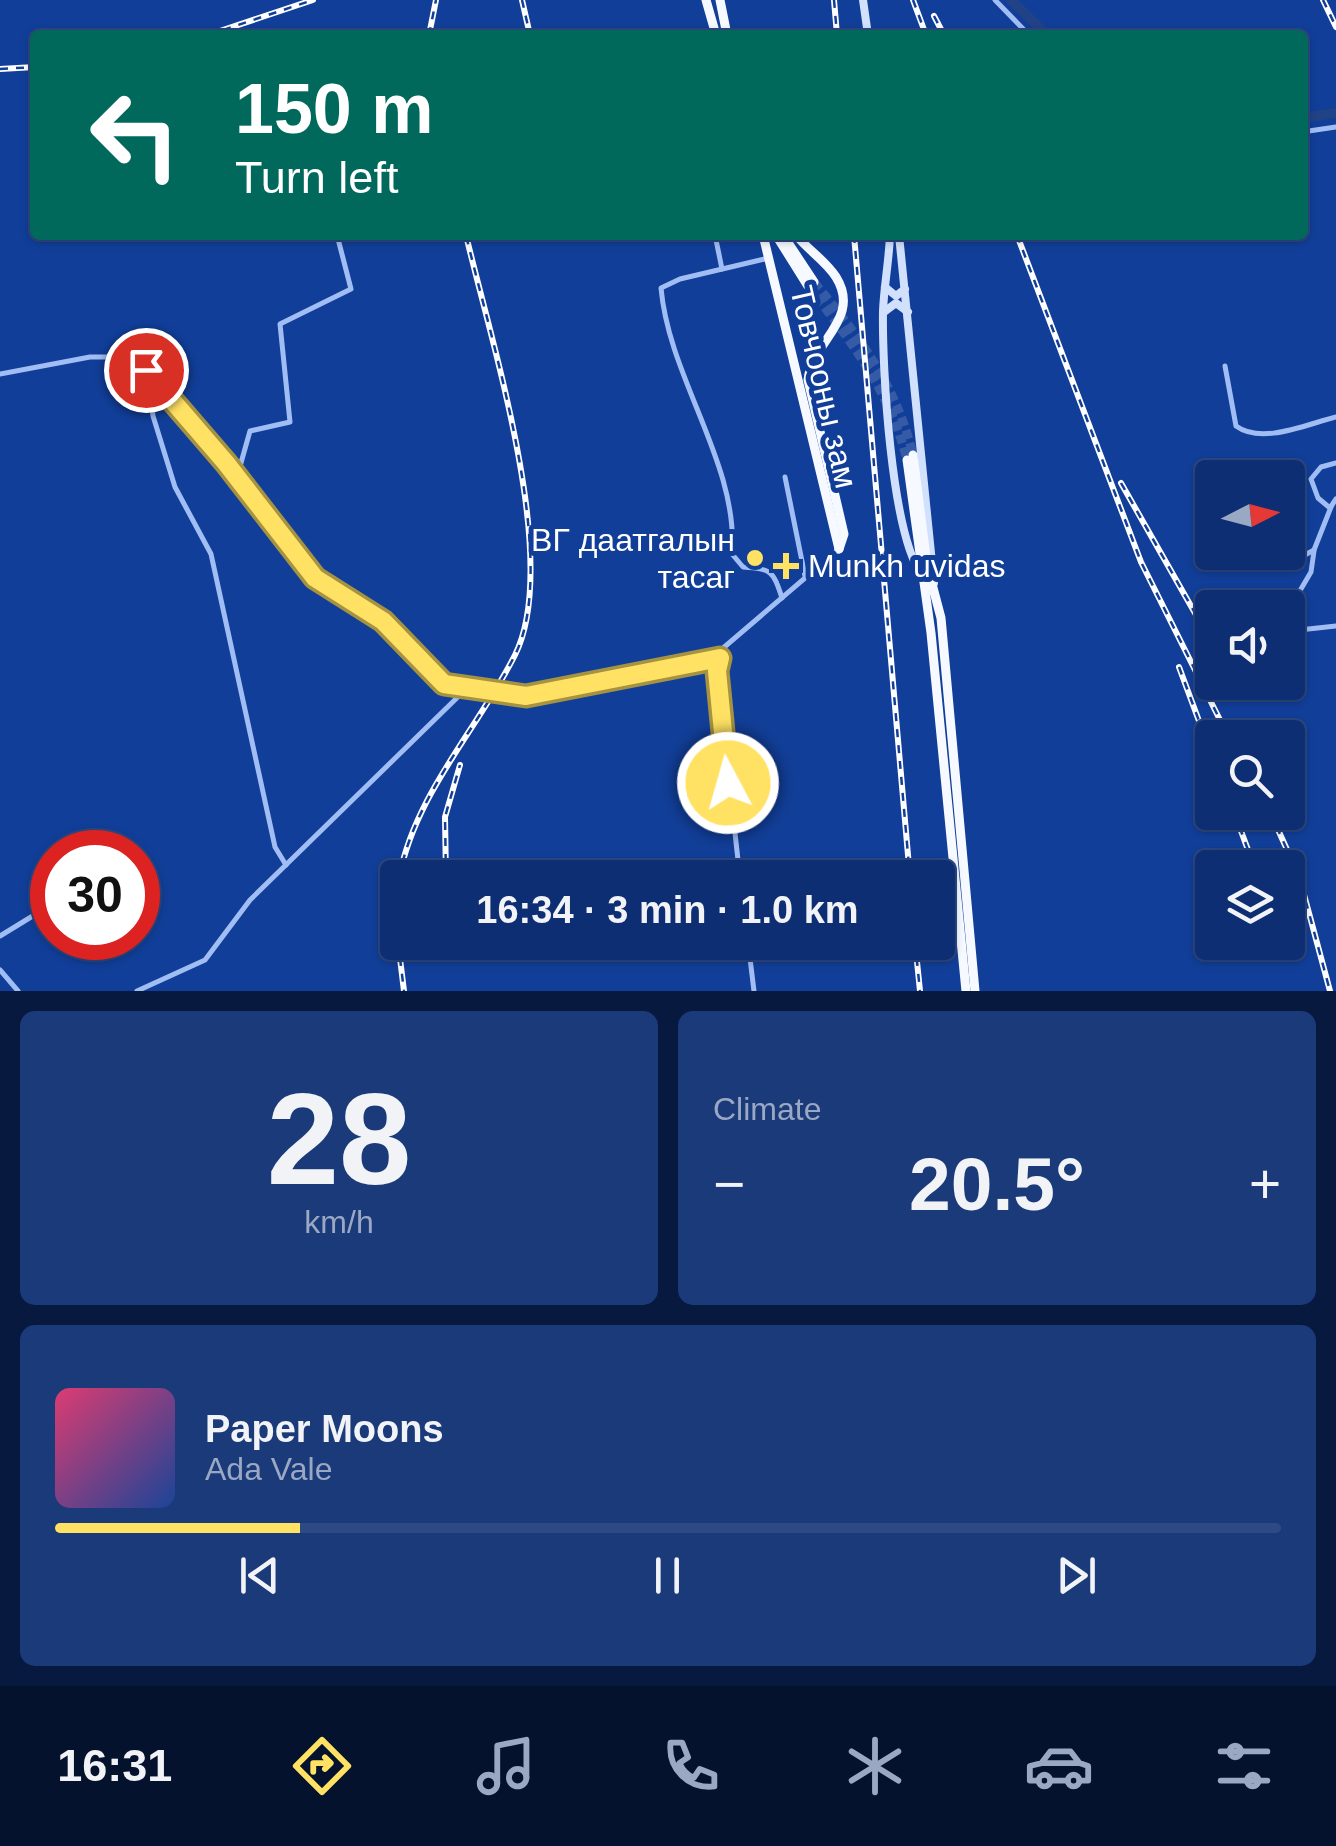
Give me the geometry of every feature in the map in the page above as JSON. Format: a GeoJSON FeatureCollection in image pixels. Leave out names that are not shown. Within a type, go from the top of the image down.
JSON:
{"type":"FeatureCollection","features":[{"type":"Feature","properties":{"kind":"highway"},"geometry":{"type":"LineString","coordinates":[[706,0],[715,30]]}},
{"type":"Feature","properties":{"kind":"highway"},"geometry":{"type":"LineString","coordinates":[[720,0],[726,30]]}},
{"type":"Feature","properties":{"kind":"highway","name":"Товчооны зам"},"geometry":{"type":"LineString","coordinates":[[764,240],[839,550]]}},
{"type":"Feature","properties":{"kind":"highway"},"geometry":{"type":"LineString","coordinates":[[780,240],[811,284],[786,240]]}},
{"type":"Feature","properties":{"kind":"highway","name":"Товчооны зам"},"geometry":{"type":"LineString","coordinates":[[801,240],[834,274],[843,298],[840,322],[815,356],[808,380],[844,534],[839,550]]}},
{"type":"Feature","properties":{"kind":"highway"},"geometry":{"type":"LineString","coordinates":[[966,991],[910,457],[927,565],[938,598],[975,991]]}},
{"type":"Feature","properties":{"kind":"main road"},"geometry":{"type":"LineString","coordinates":[[864,0],[867,30]]}},
{"type":"Feature","properties":{"kind":"main road"},"geometry":{"type":"LineString","coordinates":[[890,240],[883,313],[899,502],[912,561],[922,576]]}},
{"type":"Feature","properties":{"kind":"main road"},"geometry":{"type":"LineString","coordinates":[[900,240],[934,583]]}},
{"type":"Feature","properties":{"kind":"main road"},"geometry":{"type":"LineString","coordinates":[[885,287],[896,296],[906,289]]}},
{"type":"Feature","properties":{"kind":"main road"},"geometry":{"type":"LineString","coordinates":[[883,313],[896,303],[908,312]]}},
{"type":"Feature","properties":{"kind":"street"},"geometry":{"type":"LineString","coordinates":[[995,0],[1023,30]]}},
{"type":"Feature","properties":{"kind":"street"},"geometry":{"type":"LineString","coordinates":[[1308,131],[1336,127]]}},
{"type":"Feature","properties":{"kind":"street"},"geometry":{"type":"LineString","coordinates":[[237,477],[250,431],[290,422],[280,324],[351,289],[338,240]]}},
{"type":"Feature","properties":{"kind":"street"},"geometry":{"type":"LineString","coordinates":[[716,240],[722,268]]}},
{"type":"Feature","properties":{"kind":"street"},"geometry":{"type":"LineString","coordinates":[[768,258],[664,285],[664,307],[734,528],[732,554],[742,567],[766,567],[774,572],[782,598]]}},
{"type":"Feature","properties":{"kind":"street"},"geometry":{"type":"LineString","coordinates":[[0,374],[90,357],[132,362],[157,381],[315,578],[383,621],[435,677],[466,689],[526,696],[720,658]]}},
{"type":"Feature","properties":{"kind":"street"},"geometry":{"type":"LineString","coordinates":[[1224,366],[1236,426],[1244,431],[1280,431],[1336,417]]}},
{"type":"Feature","properties":{"kind":"street"},"geometry":{"type":"LineString","coordinates":[[157,381],[152,412],[175,487],[212,554],[276,847],[286,865]]}},
{"type":"Feature","properties":{"kind":"street"},"geometry":{"type":"LineString","coordinates":[[1331,507],[1318,498],[1311,479],[1321,467],[1336,463]]}},
{"type":"Feature","properties":{"kind":"street"},"geometry":{"type":"LineString","coordinates":[[784,476],[805,577]]}},
{"type":"Feature","properties":{"kind":"street"},"geometry":{"type":"LineString","coordinates":[[1300,590],[1311,572],[1314,550],[1336,499]]}},
{"type":"Feature","properties":{"kind":"street"},"geometry":{"type":"LineString","coordinates":[[738,860],[722,732],[720,658],[737,635],[839,550]]}},
{"type":"Feature","properties":{"kind":"street"},"geometry":{"type":"LineString","coordinates":[[1305,555],[1314,550]]}},
{"type":"Feature","properties":{"kind":"street"},"geometry":{"type":"LineString","coordinates":[[1305,629],[1336,626]]}},
{"type":"Feature","properties":{"kind":"street"},"geometry":{"type":"LineString","coordinates":[[137,991],[205,960],[250,900],[466,689]]}},
{"type":"Feature","properties":{"kind":"street"},"geometry":{"type":"LineString","coordinates":[[0,936],[30,918]]}},
{"type":"Feature","properties":{"kind":"street"},"geometry":{"type":"LineString","coordinates":[[750,960],[754,991]]}},
{"type":"Feature","properties":{"kind":"street"},"geometry":{"type":"LineString","coordinates":[[0,970],[18,991]]}},
{"type":"Feature","properties":{"kind":"waterway"},"geometry":{"type":"LineString","coordinates":[[1011,0],[1042,30]]}},
{"type":"Feature","properties":{"kind":"waterway"},"geometry":{"type":"LineString","coordinates":[[1308,117],[1336,113]]}},
{"type":"Feature","properties":{"kind":"tunnel"},"geometry":{"type":"LineString","coordinates":[[814,282],[874,362],[897,406],[913,455]]}},
{"type":"Feature","properties":{"kind":"tunnel"},"geometry":{"type":"LineString","coordinates":[[808,286],[880,389],[907,460]]}},
{"type":"Feature","properties":{"kind":"railway"},"geometry":{"type":"LineString","coordinates":[[223,30],[313,0]]}},
{"type":"Feature","properties":{"kind":"railway"},"geometry":{"type":"LineString","coordinates":[[430,30],[436,0]]}},
{"type":"Feature","properties":{"kind":"railway"},"geometry":{"type":"LineString","coordinates":[[522,0],[529,30]]}},
{"type":"Feature","properties":{"kind":"railway"},"geometry":{"type":"LineString","coordinates":[[834,0],[837,30]]}},
{"type":"Feature","properties":{"kind":"railway"},"geometry":{"type":"LineString","coordinates":[[913,0],[924,30]]}},
{"type":"Feature","properties":{"kind":"railway"},"geometry":{"type":"LineString","coordinates":[[1323,0],[1336,27]]}},
{"type":"Feature","properties":{"kind":"railway"},"geometry":{"type":"LineString","coordinates":[[934,16],[941,30]]}},
{"type":"Feature","properties":{"kind":"railway"},"geometry":{"type":"LineString","coordinates":[[0,69],[30,67]]}},
{"type":"Feature","properties":{"kind":"railway"},"geometry":{"type":"LineString","coordinates":[[404,860],[433,790],[515,655],[527,614],[531,564],[517,448],[467,240]]}},
{"type":"Feature","properties":{"kind":"railway"},"geometry":{"type":"LineString","coordinates":[[854,240],[908,860]]}},
{"type":"Feature","properties":{"kind":"railway"},"geometry":{"type":"LineString","coordinates":[[1019,240],[1141,562],[1220,720]]}},
{"type":"Feature","properties":{"kind":"railway"},"geometry":{"type":"LineString","coordinates":[[1121,483],[1195,613]]}},
{"type":"Feature","properties":{"kind":"railway"},"geometry":{"type":"LineString","coordinates":[[1179,667],[1199,720]]}},
{"type":"Feature","properties":{"kind":"railway"},"geometry":{"type":"LineString","coordinates":[[446,860],[445,817],[460,765]]}},
{"type":"Feature","properties":{"kind":"railway"},"geometry":{"type":"LineString","coordinates":[[1241,830],[1248,850]]}},
{"type":"Feature","properties":{"kind":"railway"},"geometry":{"type":"LineString","coordinates":[[1278,830],[1299,876],[1330,991]]}},
{"type":"Feature","properties":{"kind":"railway"},"geometry":{"type":"LineString","coordinates":[[400,960],[404,991]]}},
{"type":"Feature","properties":{"kind":"railway"},"geometry":{"type":"LineString","coordinates":[[917,960],[920,991]]}},
{"type":"Feature","properties":{"kind":"place","name":"ВГ даатгалын тасаг"},"geometry":{"type":"Point","coordinates":[755,558]}},
{"type":"Feature","properties":{"kind":"place","name":"Munkh uvidas"},"geometry":{"type":"Point","coordinates":[786,566]}},
{"type":"Feature","properties":{"kind":"route"},"geometry":{"type":"LineString","coordinates":[[146,370],[226,463],[315,578],[383,621],[444,684],[526,696],[720,658],[717,671],[728,783]]}}]}
